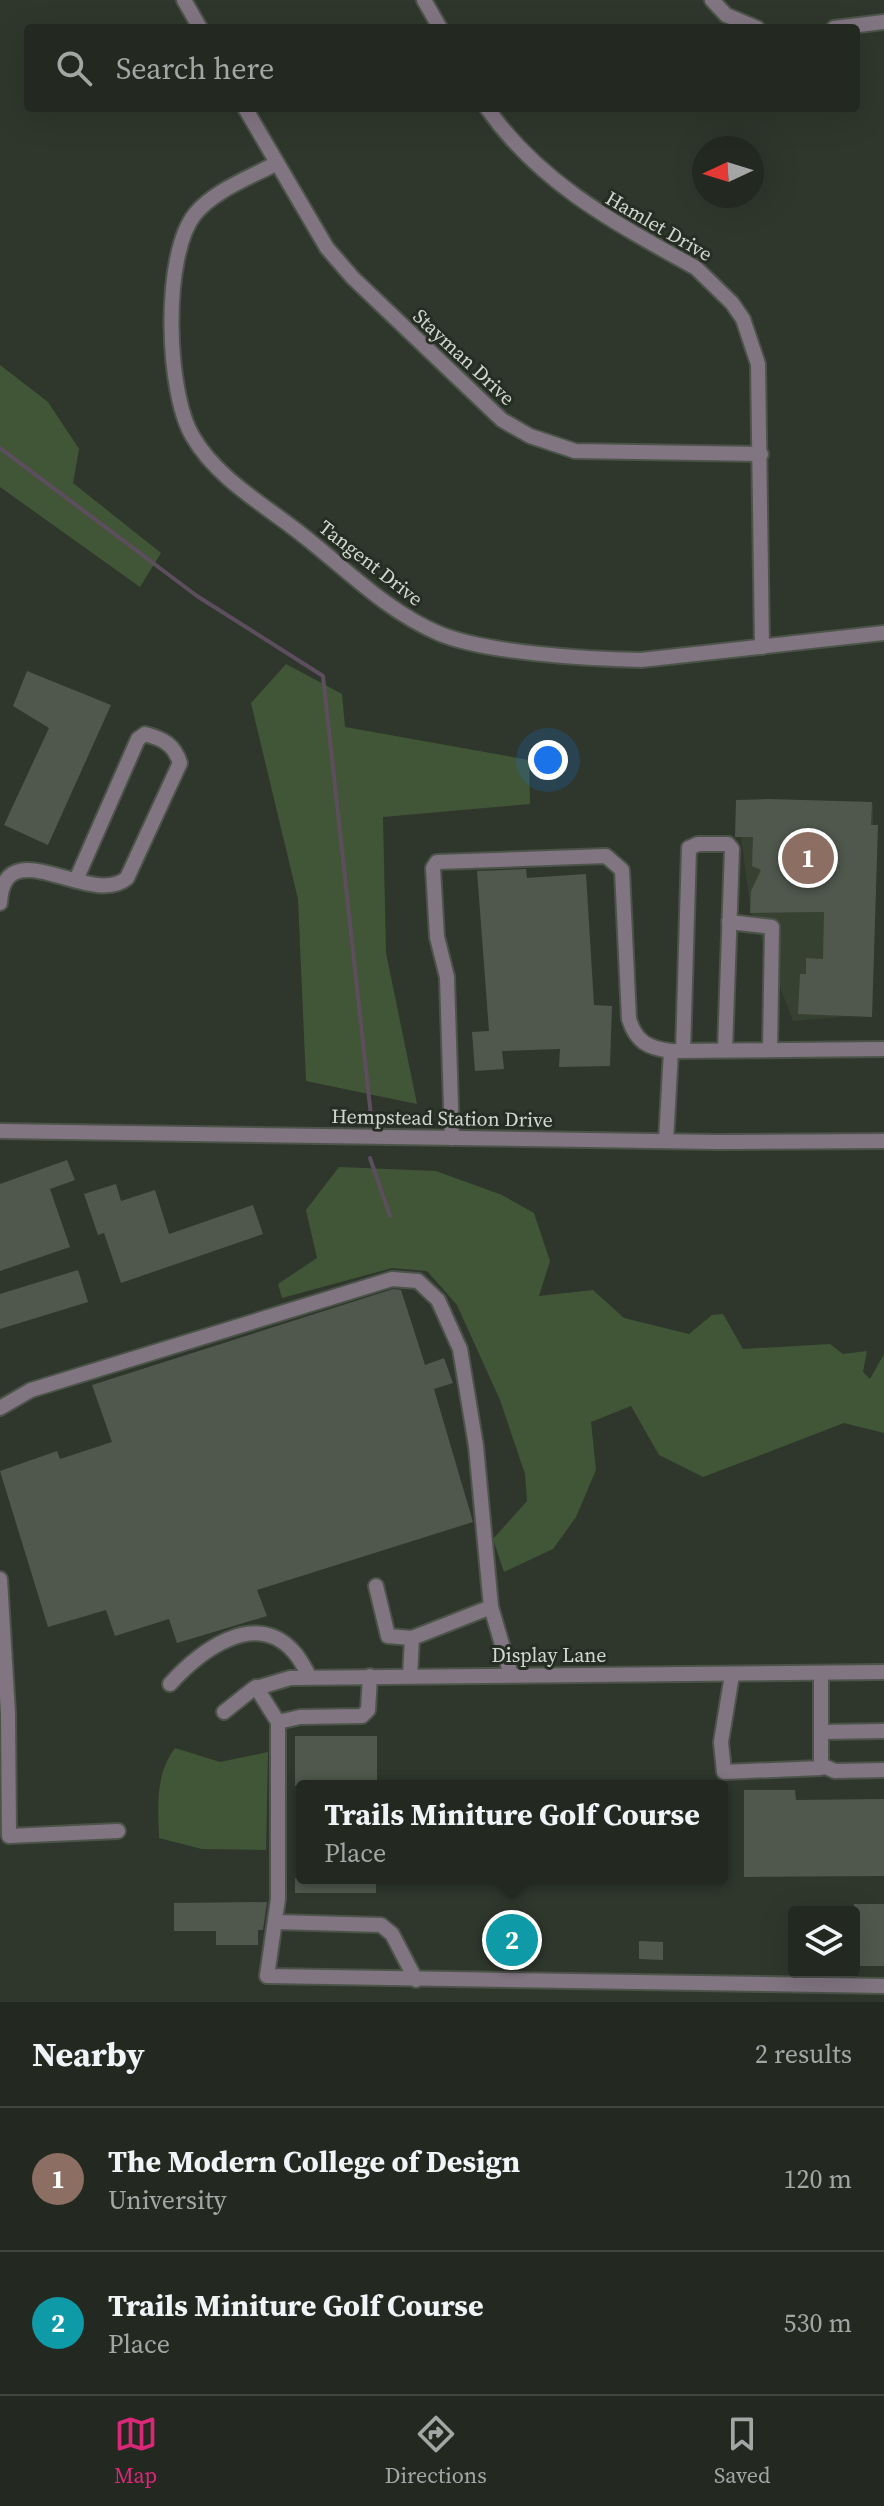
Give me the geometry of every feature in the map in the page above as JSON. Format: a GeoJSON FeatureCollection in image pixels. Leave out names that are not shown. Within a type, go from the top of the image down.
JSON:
{"type":"FeatureCollection","features":[{"type":"Feature","properties":{"kind":"street"},"geometry":{"type":"LineString","coordinates":[[184,0],[198,24]]}},
{"type":"Feature","properties":{"kind":"street"},"geometry":{"type":"LineString","coordinates":[[424,0],[438,24]]}},
{"type":"Feature","properties":{"kind":"street"},"geometry":{"type":"LineString","coordinates":[[712,0],[726,15],[747,24]]}},
{"type":"Feature","properties":{"kind":"street"},"geometry":{"type":"LineString","coordinates":[[860,25],[884,22]]}},
{"type":"Feature","properties":{"kind":"street","name":"Stayman Drive"},"geometry":{"type":"LineString","coordinates":[[247,112],[313,228],[353,278],[502,420],[530,436],[575,451],[761,454]]}},
{"type":"Feature","properties":{"kind":"street","name":"Hamlet Drive"},"geometry":{"type":"LineString","coordinates":[[490,112],[525,154],[574,198],[696,268],[732,303],[743,319],[758,364],[762,647]]}},
{"type":"Feature","properties":{"kind":"street","name":"Tangent Drive"},"geometry":{"type":"LineString","coordinates":[[277,163],[206,203],[185,229],[176,253],[174,355],[181,407],[191,435],[220,470],[382,601],[442,635],[487,645],[605,659],[641,660],[884,633]]}},
{"type":"Feature","properties":{"kind":"street"},"geometry":{"type":"LineString","coordinates":[[0,903],[4,882],[17,871],[32,870],[76,880],[107,887],[117,887],[127,878],[180,763],[176,750],[165,740],[145,734],[138,739],[76,880]]}},
{"type":"Feature","properties":{"kind":"street"},"geometry":{"type":"LineString","coordinates":[[666,1141],[677,1051],[689,848],[698,844],[728,844],[732,849],[725,1050]]}},
{"type":"Feature","properties":{"kind":"street"},"geometry":{"type":"LineString","coordinates":[[452,1138],[447,977],[437,937],[433,868],[437,862],[606,856],[617,863],[622,870],[629,1019],[640,1041],[677,1051],[884,1049]]}},
{"type":"Feature","properties":{"kind":"street"},"geometry":{"type":"LineString","coordinates":[[729,922],[767,923],[772,927],[770,1050]]}},
{"type":"Feature","properties":{"kind":"street","name":"Hempstead Station Drive"},"geometry":{"type":"LineString","coordinates":[[0,1131],[666,1141],[884,1141]]}},
{"type":"Feature","properties":{"kind":"street"},"geometry":{"type":"LineString","coordinates":[[0,1408],[31,1390],[392,1279],[418,1281],[438,1300],[460,1349],[476,1446],[491,1607],[511,1675]]}},
{"type":"Feature","properties":{"kind":"street"},"geometry":{"type":"LineString","coordinates":[[0,1579],[8,1713],[9,1836],[118,1831]]}},
{"type":"Feature","properties":{"kind":"street"},"geometry":{"type":"LineString","coordinates":[[376,1586],[388,1636],[412,1638],[491,1607]]}},
{"type":"Feature","properties":{"kind":"street"},"geometry":{"type":"LineString","coordinates":[[170,1684],[198,1657],[234,1634],[267,1636],[292,1649],[310,1677]]}},
{"type":"Feature","properties":{"kind":"street"},"geometry":{"type":"LineString","coordinates":[[410,1676],[412,1638]]}},
{"type":"Feature","properties":{"kind":"street","name":"Display Lane"},"geometry":{"type":"LineString","coordinates":[[224,1712],[256,1687],[281,1679],[310,1677],[884,1672]]}},
{"type":"Feature","properties":{"kind":"street"},"geometry":{"type":"LineString","coordinates":[[732,1675],[721,1742],[724,1772],[821,1768],[821,1674]]}},
{"type":"Feature","properties":{"kind":"street"},"geometry":{"type":"LineString","coordinates":[[278,1722],[300,1717],[362,1716],[368,1710],[370,1676]]}},
{"type":"Feature","properties":{"kind":"street"},"geometry":{"type":"LineString","coordinates":[[256,1687],[278,1722],[276,1922],[267,1976],[884,1986]]}},
{"type":"Feature","properties":{"kind":"street"},"geometry":{"type":"LineString","coordinates":[[821,1732],[884,1731]]}},
{"type":"Feature","properties":{"kind":"street"},"geometry":{"type":"LineString","coordinates":[[821,1765],[835,1771],[884,1770]]}},
{"type":"Feature","properties":{"kind":"street"},"geometry":{"type":"LineString","coordinates":[[276,1922],[381,1925],[392,1934],[416,1980]]}},
{"type":"Feature","properties":{"kind":"shaded area"},"geometry":{"type":"Polygon","coordinates":[[[736,800],[873,804],[872,1014],[793,1021],[751,912],[736,800]]]}},
{"type":"Feature","properties":{"kind":"green space"},"geometry":{"type":"Polygon","coordinates":[[[0,365],[48,402],[79,449],[73,483],[161,553],[140,587],[0,487],[0,365]]]}},
{"type":"Feature","properties":{"kind":"green space"},"geometry":{"type":"Polygon","coordinates":[[[286,664],[342,694],[345,727],[529,760],[530,804],[383,817],[386,953],[417,1104],[306,1081],[298,899],[251,703],[286,664]]]}},
{"type":"Feature","properties":{"kind":"green space"},"geometry":{"type":"Polygon","coordinates":[[[339,1167],[436,1171],[502,1195],[534,1213],[550,1261],[539,1296],[593,1290],[624,1318],[689,1334],[712,1315],[723,1314],[743,1349],[830,1344],[843,1354],[867,1351],[863,1372],[870,1379],[884,1354],[884,1433],[844,1423],[703,1477],[659,1455],[631,1406],[591,1422],[596,1470],[576,1517],[553,1549],[504,1572],[493,1539],[527,1501],[525,1474],[500,1400],[457,1305],[427,1271],[392,1268],[282,1298],[278,1284],[317,1258],[306,1210],[339,1167]]]}},
{"type":"Feature","properties":{"kind":"green space"},"geometry":{"type":"Polygon","coordinates":[[[175,1748],[220,1762],[268,1752],[266,1850],[202,1849],[159,1838],[161,1780],[175,1748]]]}},
{"type":"Feature","properties":{"kind":"building"},"geometry":{"type":"Polygon","coordinates":[[[27,671],[111,705],[48,845],[4,825],[49,728],[13,706],[27,671]]]}},
{"type":"Feature","properties":{"kind":"building"},"geometry":{"type":"Polygon","coordinates":[[[736,800],[872,802],[871,825],[878,825],[872,1017],[798,1014],[800,974],[806,974],[806,958],[823,959],[824,912],[750,913],[751,891],[761,870],[752,866],[753,837],[735,837],[736,800]]]}},
{"type":"Feature","properties":{"kind":"building"},"geometry":{"type":"Polygon","coordinates":[[[526,869],[527,878],[586,874],[594,1005],[612,1006],[610,1066],[559,1067],[560,1049],[502,1051],[504,1069],[475,1071],[472,1032],[489,1031],[477,871],[526,869]]]}},
{"type":"Feature","properties":{"kind":"building"},"geometry":{"type":"Polygon","coordinates":[[[67,1160],[75,1180],[50,1189],[70,1247],[0,1271],[0,1184],[67,1160]]]}},
{"type":"Feature","properties":{"kind":"building"},"geometry":{"type":"Polygon","coordinates":[[[116,1184],[121,1201],[155,1190],[169,1234],[253,1205],[263,1234],[121,1283],[104,1233],[98,1235],[84,1194],[116,1184]]]}},
{"type":"Feature","properties":{"kind":"building"},"geometry":{"type":"Polygon","coordinates":[[[78,1270],[88,1302],[0,1329],[0,1294],[78,1270]]]}},
{"type":"Feature","properties":{"kind":"building"},"geometry":{"type":"Polygon","coordinates":[[[393,1289],[401,1290],[425,1365],[444,1358],[453,1383],[434,1389],[473,1522],[257,1590],[267,1616],[177,1643],[169,1619],[115,1636],[106,1610],[48,1627],[0,1471],[57,1451],[60,1459],[112,1442],[92,1385],[393,1289]]]}},
{"type":"Feature","properties":{"kind":"building"},"geometry":{"type":"Polygon","coordinates":[[[295,1736],[377,1736],[377,1780],[296,1780],[295,1786],[295,1736]]]}},
{"type":"Feature","properties":{"kind":"building"},"geometry":{"type":"Polygon","coordinates":[[[744,1790],[795,1790],[796,1800],[884,1799],[884,1876],[744,1877],[744,1790]]]}},
{"type":"Feature","properties":{"kind":"building"},"geometry":{"type":"Polygon","coordinates":[[[295,1878],[296,1884],[376,1884],[376,1893],[295,1893],[295,1878]]]}},
{"type":"Feature","properties":{"kind":"building"},"geometry":{"type":"Polygon","coordinates":[[[267,1902],[263,1930],[258,1930],[258,1945],[216,1945],[216,1931],[174,1931],[174,1903],[267,1902]]]}},
{"type":"Feature","properties":{"kind":"building"},"geometry":{"type":"Polygon","coordinates":[[[884,1904],[884,1966],[860,1966],[860,1906],[854,1906],[884,1904]]]}},
{"type":"Feature","properties":{"kind":"building"},"geometry":{"type":"Polygon","coordinates":[[[639,1941],[663,1942],[663,1960],[639,1959],[639,1941]]]}},
{"type":"Feature","properties":{"kind":"waterway"},"geometry":{"type":"LineString","coordinates":[[0,448],[197,596],[323,676],[371,1116]]}},
{"type":"Feature","properties":{"kind":"waterway"},"geometry":{"type":"LineString","coordinates":[[370,1158],[390,1216]]}},
{"type":"Feature","properties":{"kind":"place","name":"The Modern College of Design"},"geometry":{"type":"Point","coordinates":[808,858]}},
{"type":"Feature","properties":{"kind":"place","name":"Trails Miniture Golf Course"},"geometry":{"type":"Point","coordinates":[512,1940]}}]}
